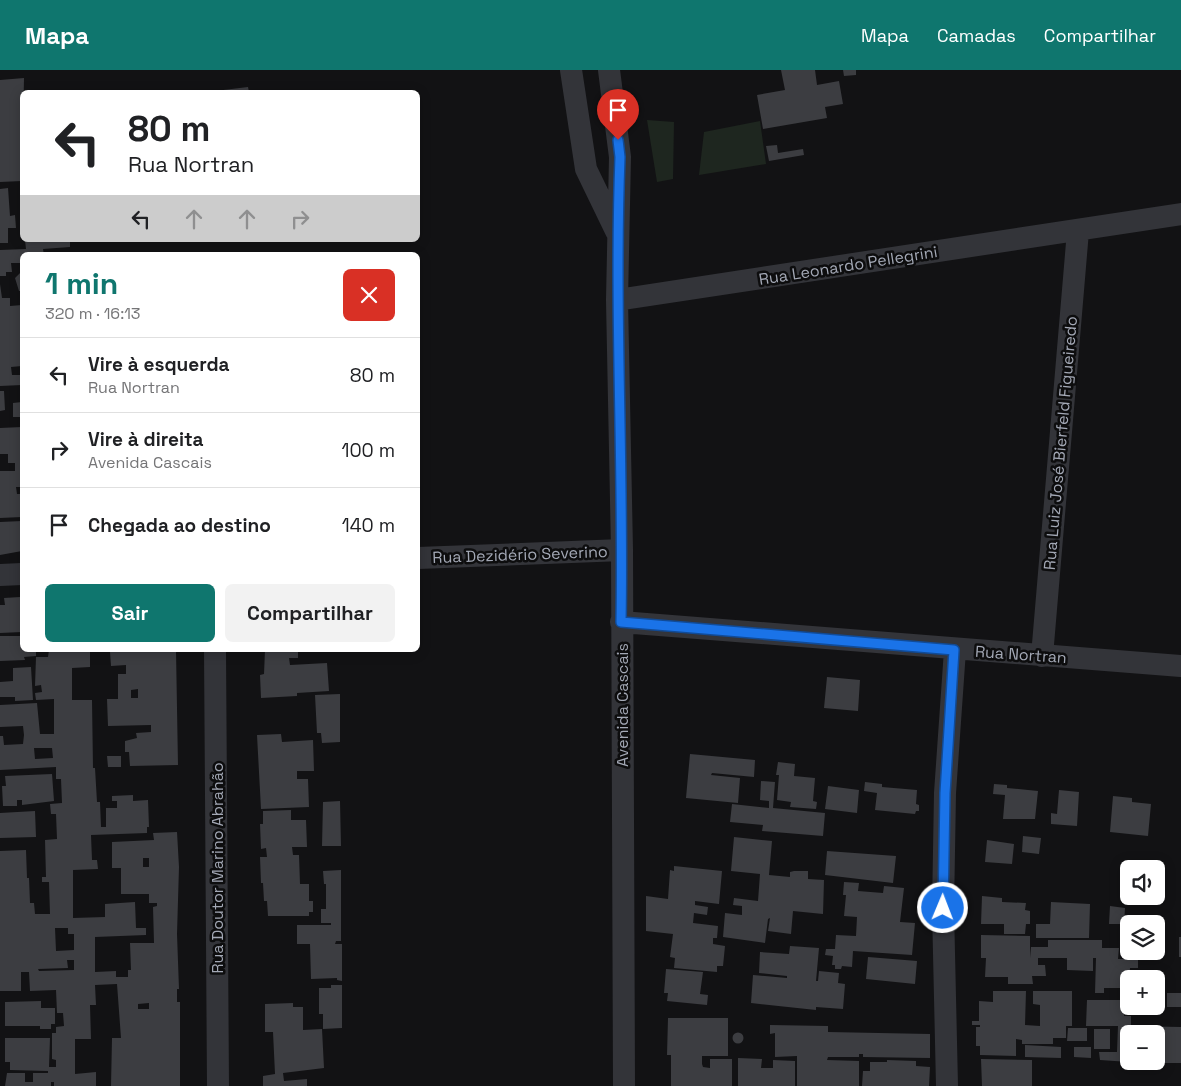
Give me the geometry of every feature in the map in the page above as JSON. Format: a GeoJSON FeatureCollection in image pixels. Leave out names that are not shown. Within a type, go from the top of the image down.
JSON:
{"type":"FeatureCollection","features":[{"type":"Feature","properties":{"kind":"street","name":"Avenida Cascais"},"geometry":{"type":"LineString","coordinates":[[571,70],[586,170],[617,234]]}},
{"type":"Feature","properties":{"kind":"street","name":"Avenida Cascais"},"geometry":{"type":"LineString","coordinates":[[609,70],[620,157],[617,300],[622,550],[624,1086]]}},
{"type":"Feature","properties":{"kind":"street","name":"Rua Leonardo Pellegrini"},"geometry":{"type":"LineString","coordinates":[[617,300],[1181,214]]}},
{"type":"Feature","properties":{"kind":"street","name":"Rua Luiz José Bierfeld Figueiredo"},"geometry":{"type":"LineString","coordinates":[[1042,656],[1078,231]]}},
{"type":"Feature","properties":{"kind":"street","name":"Rua Dezidério Severino"},"geometry":{"type":"LineString","coordinates":[[420,558],[622,550]]}},
{"type":"Feature","properties":{"kind":"street"},"geometry":{"type":"LineString","coordinates":[[0,575],[20,574]]}},
{"type":"Feature","properties":{"kind":"street","name":"Rua Nortran"},"geometry":{"type":"LineString","coordinates":[[621,622],[954,650],[1181,666]]}},
{"type":"Feature","properties":{"kind":"street"},"geometry":{"type":"LineString","coordinates":[[947,1086],[943,908],[945,793],[954,650]]}},
{"type":"Feature","properties":{"kind":"street","name":"Rua Doutor Marino Abrahão"},"geometry":{"type":"LineString","coordinates":[[215,652],[218,1086]]}},
{"type":"Feature","properties":{"kind":"shaded area"},"geometry":{"type":"Polygon","coordinates":[[[647,120],[674,122],[673,179],[657,182],[647,120]]]}},
{"type":"Feature","properties":{"kind":"shaded area"},"geometry":{"type":"Polygon","coordinates":[[[760,121],[766,164],[699,175],[704,132],[760,121]]]}},
{"type":"Feature","properties":{"kind":"building"},"geometry":{"type":"Polygon","coordinates":[[[781,70],[815,70],[817,85],[839,81],[843,104],[825,107],[827,118],[763,129],[757,95],[785,90],[781,70]]]}},
{"type":"Feature","properties":{"kind":"building"},"geometry":{"type":"Polygon","coordinates":[[[843,70],[856,70],[856,75],[844,76],[843,70]]]}},
{"type":"Feature","properties":{"kind":"building"},"geometry":{"type":"Polygon","coordinates":[[[24,78],[24,90],[20,90],[20,181],[0,182],[0,80],[24,78]]]}},
{"type":"Feature","properties":{"kind":"building"},"geometry":{"type":"Polygon","coordinates":[[[248,87],[249,90],[223,90],[248,87]]]}},
{"type":"Feature","properties":{"kind":"building"},"geometry":{"type":"Polygon","coordinates":[[[777,145],[778,153],[803,149],[804,155],[769,161],[766,146],[777,145]]]}},
{"type":"Feature","properties":{"kind":"building"},"geometry":{"type":"Polygon","coordinates":[[[8,188],[10,216],[15,215],[16,228],[8,228],[8,243],[0,243],[0,189],[8,188]]]}},
{"type":"Feature","properties":{"kind":"building"},"geometry":{"type":"Polygon","coordinates":[[[25,242],[70,242],[70,247],[43,249],[44,252],[20,252],[20,263],[11,263],[12,272],[6,272],[6,276],[0,276],[0,250],[26,249],[25,242]]]}},
{"type":"Feature","properties":{"kind":"building"},"geometry":{"type":"Polygon","coordinates":[[[20,273],[20,291],[19,291],[15,278],[20,273]]]}},
{"type":"Feature","properties":{"kind":"building"},"geometry":{"type":"Polygon","coordinates":[[[0,284],[2,298],[10,298],[10,306],[20,305],[20,366],[11,367],[12,375],[20,375],[20,385],[0,386],[0,284]]]}},
{"type":"Feature","properties":{"kind":"building"},"geometry":{"type":"Polygon","coordinates":[[[0,391],[4,391],[5,410],[0,411],[0,391]]]}},
{"type":"Feature","properties":{"kind":"building"},"geometry":{"type":"Polygon","coordinates":[[[20,402],[20,417],[13,417],[13,403],[20,402]]]}},
{"type":"Feature","properties":{"kind":"building"},"geometry":{"type":"Polygon","coordinates":[[[20,427],[20,487],[16,487],[17,494],[20,494],[20,517],[0,518],[0,471],[15,471],[15,463],[8,463],[8,454],[0,454],[0,428],[20,427]]]}},
{"type":"Feature","properties":{"kind":"building"},"geometry":{"type":"Polygon","coordinates":[[[20,521],[20,551],[0,555],[0,522],[20,521]]]}},
{"type":"Feature","properties":{"kind":"building"},"geometry":{"type":"Polygon","coordinates":[[[20,597],[20,632],[0,633],[0,605],[5,605],[4,598],[20,597]]]}},
{"type":"Feature","properties":{"kind":"building"},"geometry":{"type":"Polygon","coordinates":[[[0,636],[20,636],[20,652],[36,652],[36,656],[24,657],[25,660],[0,661],[0,636]]]}},
{"type":"Feature","properties":{"kind":"building"},"geometry":{"type":"Polygon","coordinates":[[[49,652],[90,652],[90,667],[72,668],[72,700],[92,700],[93,768],[95,768],[97,802],[100,802],[101,827],[106,827],[106,808],[117,808],[117,801],[112,801],[112,796],[133,795],[133,801],[148,800],[149,827],[147,827],[147,833],[91,835],[92,860],[97,860],[98,869],[73,870],[73,918],[105,917],[105,904],[135,902],[136,928],[146,928],[146,935],[95,937],[95,972],[116,971],[116,977],[128,977],[128,970],[131,970],[130,943],[154,943],[153,907],[157,906],[157,903],[149,903],[149,894],[121,894],[121,868],[112,868],[112,842],[154,840],[153,833],[177,832],[179,867],[177,934],[179,989],[177,989],[177,1002],[180,1002],[180,1086],[111,1086],[112,1038],[121,1038],[117,984],[95,985],[96,1005],[90,1005],[91,1039],[75,1039],[75,1074],[96,1072],[96,1086],[54,1086],[54,1082],[51,1082],[51,1086],[5,1086],[7,1073],[25,1073],[25,1082],[33,1082],[33,1073],[48,1073],[48,1071],[10,1070],[10,1062],[5,1062],[5,1038],[50,1038],[49,1067],[56,1067],[56,1060],[52,1059],[52,1033],[56,1033],[56,1027],[64,1026],[63,1013],[57,1013],[56,990],[30,991],[29,972],[21,972],[21,991],[0,991],[0,851],[26,850],[30,903],[34,903],[35,914],[50,914],[49,882],[42,882],[42,877],[46,877],[45,840],[57,839],[56,814],[51,814],[50,804],[62,803],[61,779],[56,779],[56,767],[0,770],[0,736],[3,736],[4,745],[23,744],[24,735],[23,726],[0,727],[0,705],[37,703],[40,734],[54,734],[54,699],[36,700],[35,693],[42,692],[41,685],[35,686],[36,657],[48,657],[49,652]],[[34,748],[35,759],[53,758],[52,748],[34,748]],[[143,858],[143,867],[149,867],[149,858],[143,858]],[[55,928],[56,951],[74,950],[74,934],[68,934],[68,928],[55,928]],[[67,960],[68,968],[38,969],[39,971],[74,970],[74,960],[67,960]],[[149,1003],[138,1004],[138,1009],[149,1009],[149,1003]]]}},
{"type":"Feature","properties":{"kind":"building"},"geometry":{"type":"Polygon","coordinates":[[[110,652],[176,652],[178,765],[130,766],[129,752],[125,752],[125,741],[137,738],[136,733],[151,732],[151,725],[108,726],[107,699],[118,699],[118,674],[126,674],[126,665],[111,666],[110,652]],[[138,689],[131,690],[131,698],[138,698],[138,689]]]}},
{"type":"Feature","properties":{"kind":"building"},"geometry":{"type":"Polygon","coordinates":[[[265,652],[298,652],[298,658],[289,658],[290,665],[327,663],[329,691],[297,693],[297,696],[261,698],[260,675],[264,674],[265,652]]]}},
{"type":"Feature","properties":{"kind":"building"},"geometry":{"type":"Polygon","coordinates":[[[31,667],[33,700],[15,701],[15,697],[0,697],[0,682],[13,681],[13,668],[31,667]]]}},
{"type":"Feature","properties":{"kind":"building"},"geometry":{"type":"Polygon","coordinates":[[[827,677],[860,680],[858,711],[824,708],[827,677]]]}},
{"type":"Feature","properties":{"kind":"building"},"geometry":{"type":"Polygon","coordinates":[[[340,694],[340,742],[322,743],[321,733],[317,733],[315,695],[340,694]]]}},
{"type":"Feature","properties":{"kind":"building"},"geometry":{"type":"Polygon","coordinates":[[[281,734],[282,742],[313,740],[314,771],[297,771],[297,779],[308,779],[309,807],[261,809],[257,735],[281,734]]]}},
{"type":"Feature","properties":{"kind":"building"},"geometry":{"type":"Polygon","coordinates":[[[690,754],[755,760],[754,777],[712,773],[711,775],[740,778],[738,803],[686,798],[690,754]]]}},
{"type":"Feature","properties":{"kind":"building"},"geometry":{"type":"Polygon","coordinates":[[[107,756],[121,756],[121,767],[108,767],[107,756]]]}},
{"type":"Feature","properties":{"kind":"building"},"geometry":{"type":"Polygon","coordinates":[[[778,762],[795,764],[794,776],[815,778],[813,801],[817,802],[816,809],[790,807],[791,802],[777,800],[779,775],[776,775],[778,762]]]}},
{"type":"Feature","properties":{"kind":"building"},"geometry":{"type":"Polygon","coordinates":[[[52,774],[54,801],[22,805],[22,800],[17,800],[17,806],[3,806],[2,786],[6,786],[5,776],[52,774]]]}},
{"type":"Feature","properties":{"kind":"building"},"geometry":{"type":"Polygon","coordinates":[[[761,781],[775,782],[773,808],[825,813],[823,836],[762,831],[763,825],[730,822],[732,804],[769,808],[769,801],[760,800],[761,781]]]}},
{"type":"Feature","properties":{"kind":"building"},"geometry":{"type":"Polygon","coordinates":[[[865,782],[882,784],[882,787],[917,790],[916,804],[919,805],[919,811],[916,811],[915,814],[875,810],[877,793],[864,791],[865,782]]]}},
{"type":"Feature","properties":{"kind":"building"},"geometry":{"type":"Polygon","coordinates":[[[994,784],[1007,785],[1007,788],[1038,791],[1035,819],[1003,819],[1005,795],[993,794],[994,784]]]}},
{"type":"Feature","properties":{"kind":"building"},"geometry":{"type":"Polygon","coordinates":[[[828,786],[859,790],[857,813],[825,809],[828,786]]]}},
{"type":"Feature","properties":{"kind":"building"},"geometry":{"type":"Polygon","coordinates":[[[1059,790],[1079,792],[1077,826],[1051,824],[1051,813],[1057,814],[1059,790]]]}},
{"type":"Feature","properties":{"kind":"building"},"geometry":{"type":"Polygon","coordinates":[[[1113,796],[1132,798],[1132,802],[1151,804],[1148,836],[1110,832],[1113,796]]]}},
{"type":"Feature","properties":{"kind":"building"},"geometry":{"type":"Polygon","coordinates":[[[340,801],[341,846],[322,846],[323,802],[340,801]]]}},
{"type":"Feature","properties":{"kind":"building"},"geometry":{"type":"Polygon","coordinates":[[[291,810],[291,820],[306,820],[307,847],[292,847],[293,855],[299,855],[300,884],[309,884],[309,901],[313,901],[313,912],[309,912],[309,916],[268,916],[267,901],[264,901],[263,883],[261,883],[260,857],[267,857],[266,848],[261,849],[260,824],[263,824],[263,811],[291,810]]]}},
{"type":"Feature","properties":{"kind":"building"},"geometry":{"type":"Polygon","coordinates":[[[35,811],[36,837],[0,838],[0,813],[35,811]]]}},
{"type":"Feature","properties":{"kind":"building"},"geometry":{"type":"Polygon","coordinates":[[[1023,836],[1041,838],[1039,854],[1022,852],[1023,836]]]}},
{"type":"Feature","properties":{"kind":"building"},"geometry":{"type":"Polygon","coordinates":[[[734,837],[772,841],[769,875],[790,877],[790,872],[808,871],[808,879],[824,880],[823,914],[793,911],[791,934],[768,931],[770,918],[768,919],[765,943],[723,937],[725,913],[742,915],[742,906],[733,905],[734,898],[758,901],[760,874],[731,871],[734,837]]]}},
{"type":"Feature","properties":{"kind":"building"},"geometry":{"type":"Polygon","coordinates":[[[987,840],[1014,844],[1012,864],[985,862],[987,840]]]}},
{"type":"Feature","properties":{"kind":"building"},"geometry":{"type":"Polygon","coordinates":[[[827,851],[896,856],[893,883],[825,875],[827,851]]]}},
{"type":"Feature","properties":{"kind":"building"},"geometry":{"type":"Polygon","coordinates":[[[674,866],[722,871],[719,904],[695,901],[695,905],[708,907],[707,915],[694,913],[693,923],[718,926],[717,938],[713,938],[713,944],[725,946],[723,966],[717,966],[717,972],[674,968],[675,958],[670,957],[673,934],[646,931],[646,896],[668,899],[670,870],[674,871],[674,866]]]}},
{"type":"Feature","properties":{"kind":"building"},"geometry":{"type":"Polygon","coordinates":[[[341,870],[341,941],[336,941],[335,944],[342,944],[342,981],[337,980],[337,978],[311,979],[310,944],[297,944],[297,925],[331,925],[331,923],[321,923],[321,909],[326,909],[326,884],[324,884],[323,871],[341,870]]]}},
{"type":"Feature","properties":{"kind":"building"},"geometry":{"type":"Polygon","coordinates":[[[844,882],[859,883],[858,891],[883,893],[884,886],[904,888],[900,922],[915,923],[912,955],[853,951],[852,967],[842,966],[841,969],[835,969],[835,965],[832,965],[833,956],[825,955],[826,949],[835,949],[836,935],[856,936],[857,917],[844,916],[846,895],[843,895],[844,882]]]}},
{"type":"Feature","properties":{"kind":"building"},"geometry":{"type":"Polygon","coordinates":[[[982,896],[1002,898],[1002,902],[1026,903],[1025,910],[1030,911],[1030,924],[1026,924],[1025,934],[1004,934],[1004,924],[981,924],[982,896]]]}},
{"type":"Feature","properties":{"kind":"building"},"geometry":{"type":"Polygon","coordinates":[[[1051,902],[1090,904],[1089,938],[1036,938],[1036,924],[1050,924],[1051,902]]]}},
{"type":"Feature","properties":{"kind":"building"},"geometry":{"type":"Polygon","coordinates":[[[1110,906],[1125,908],[1125,915],[1120,915],[1120,924],[1109,924],[1110,906]]]}},
{"type":"Feature","properties":{"kind":"building"},"geometry":{"type":"Polygon","coordinates":[[[981,935],[1030,936],[1030,958],[1031,947],[1048,947],[1048,940],[1102,940],[1102,948],[1119,948],[1118,959],[1138,960],[1138,968],[1120,970],[1120,988],[1104,988],[1104,993],[1095,993],[1096,958],[1093,958],[1093,971],[1067,970],[1067,958],[1038,958],[1038,965],[1045,965],[1046,976],[1032,976],[1033,984],[1008,984],[1008,977],[985,977],[986,958],[981,958],[981,935]]]}},
{"type":"Feature","properties":{"kind":"building"},"geometry":{"type":"Polygon","coordinates":[[[1179,937],[1181,937],[1181,957],[1179,957],[1179,937]]]}},
{"type":"Feature","properties":{"kind":"building"},"geometry":{"type":"Polygon","coordinates":[[[790,946],[819,948],[816,981],[818,981],[819,971],[839,973],[838,983],[845,984],[843,1009],[816,1007],[816,1010],[751,1003],[753,975],[787,978],[787,976],[759,973],[760,952],[789,954],[790,946]]]}},
{"type":"Feature","properties":{"kind":"building"},"geometry":{"type":"Polygon","coordinates":[[[868,957],[917,961],[915,984],[866,979],[868,957]]]}},
{"type":"Feature","properties":{"kind":"building"},"geometry":{"type":"Polygon","coordinates":[[[666,969],[703,972],[700,994],[708,995],[707,1005],[667,1001],[668,993],[664,993],[666,969]]]}},
{"type":"Feature","properties":{"kind":"building"},"geometry":{"type":"Polygon","coordinates":[[[331,985],[342,985],[342,1028],[323,1029],[323,1014],[319,1014],[319,988],[331,988],[331,985]]]}},
{"type":"Feature","properties":{"kind":"building"},"geometry":{"type":"Polygon","coordinates":[[[993,991],[1026,991],[1025,1025],[1040,1026],[1040,1005],[1033,1004],[1033,991],[1072,991],[1072,1026],[1066,1026],[1066,1038],[1053,1038],[1053,1044],[1022,1044],[1022,1040],[1016,1039],[1016,1056],[980,1055],[980,1046],[976,1046],[976,1027],[980,1027],[980,1025],[972,1025],[972,1021],[979,1021],[979,1001],[993,1002],[993,991]]]}},
{"type":"Feature","properties":{"kind":"building"},"geometry":{"type":"Polygon","coordinates":[[[1167,993],[1181,993],[1181,1007],[1167,1007],[1167,993]]]}},
{"type":"Feature","properties":{"kind":"building"},"geometry":{"type":"Polygon","coordinates":[[[1087,1000],[1120,1000],[1120,1015],[1131,1016],[1131,1025],[1120,1025],[1120,1061],[1100,1060],[1099,1052],[1117,1052],[1118,1026],[1086,1026],[1087,1000]]]}},
{"type":"Feature","properties":{"kind":"building"},"geometry":{"type":"Polygon","coordinates":[[[41,1001],[41,1008],[55,1008],[55,1024],[51,1024],[51,1029],[40,1029],[40,1026],[5,1026],[5,1002],[41,1001]]]}},
{"type":"Feature","properties":{"kind":"building"},"geometry":{"type":"Polygon","coordinates":[[[293,1003],[293,1007],[303,1007],[303,1030],[322,1029],[324,1068],[283,1073],[284,1081],[307,1079],[307,1086],[263,1086],[263,1076],[275,1074],[273,1032],[265,1032],[265,1004],[293,1003]]]}},
{"type":"Feature","properties":{"kind":"building"},"geometry":{"type":"Polygon","coordinates":[[[668,1018],[728,1018],[728,1056],[702,1056],[702,1064],[703,1067],[710,1068],[710,1059],[732,1059],[732,1086],[671,1086],[671,1055],[667,1055],[668,1018]]]}},
{"type":"Feature","properties":{"kind":"building"},"geometry":{"type":"Polygon","coordinates":[[[770,1025],[828,1026],[828,1032],[930,1034],[930,1058],[863,1057],[863,1054],[859,1054],[859,1057],[828,1057],[827,1060],[859,1061],[859,1086],[797,1086],[797,1056],[775,1057],[775,1033],[770,1034],[770,1025]]]}},
{"type":"Feature","properties":{"kind":"building"},"geometry":{"type":"Polygon","coordinates":[[[1165,1027],[1181,1027],[1181,1063],[1165,1063],[1165,1027]]]}},
{"type":"Feature","properties":{"kind":"building"},"geometry":{"type":"Polygon","coordinates":[[[1068,1028],[1087,1028],[1087,1041],[1067,1041],[1068,1028]]]}},
{"type":"Feature","properties":{"kind":"building"},"geometry":{"type":"Polygon","coordinates":[[[1094,1029],[1110,1029],[1110,1049],[1094,1049],[1094,1029]]]}},
{"type":"Feature","properties":{"kind":"building"},"geometry":{"type":"Polygon","coordinates":[[[738,1032],[744,1038],[738,1044],[732,1038],[738,1032]]]}},
{"type":"Feature","properties":{"kind":"building"},"geometry":{"type":"Polygon","coordinates":[[[1025,1045],[1061,1047],[1061,1058],[1025,1057],[1025,1045]]]}},
{"type":"Feature","properties":{"kind":"building"},"geometry":{"type":"Polygon","coordinates":[[[1074,1047],[1091,1047],[1091,1058],[1074,1057],[1074,1047]]]}},
{"type":"Feature","properties":{"kind":"building"},"geometry":{"type":"Polygon","coordinates":[[[738,1058],[762,1059],[761,1068],[773,1068],[773,1060],[795,1061],[795,1086],[738,1086],[738,1058]]]}},
{"type":"Feature","properties":{"kind":"building"},"geometry":{"type":"Polygon","coordinates":[[[981,1059],[1032,1060],[1032,1086],[982,1086],[981,1059]]]}},
{"type":"Feature","properties":{"kind":"building"},"geometry":{"type":"Polygon","coordinates":[[[887,1060],[916,1061],[916,1066],[930,1067],[929,1086],[862,1086],[863,1071],[870,1071],[870,1062],[887,1062],[887,1060]]]}},
{"type":"Feature","properties":{"kind":"route"},"geometry":{"type":"LineString","coordinates":[[618,140],[620,157],[617,300],[622,550],[621,622],[954,650],[945,793],[943,908]]}}]}
